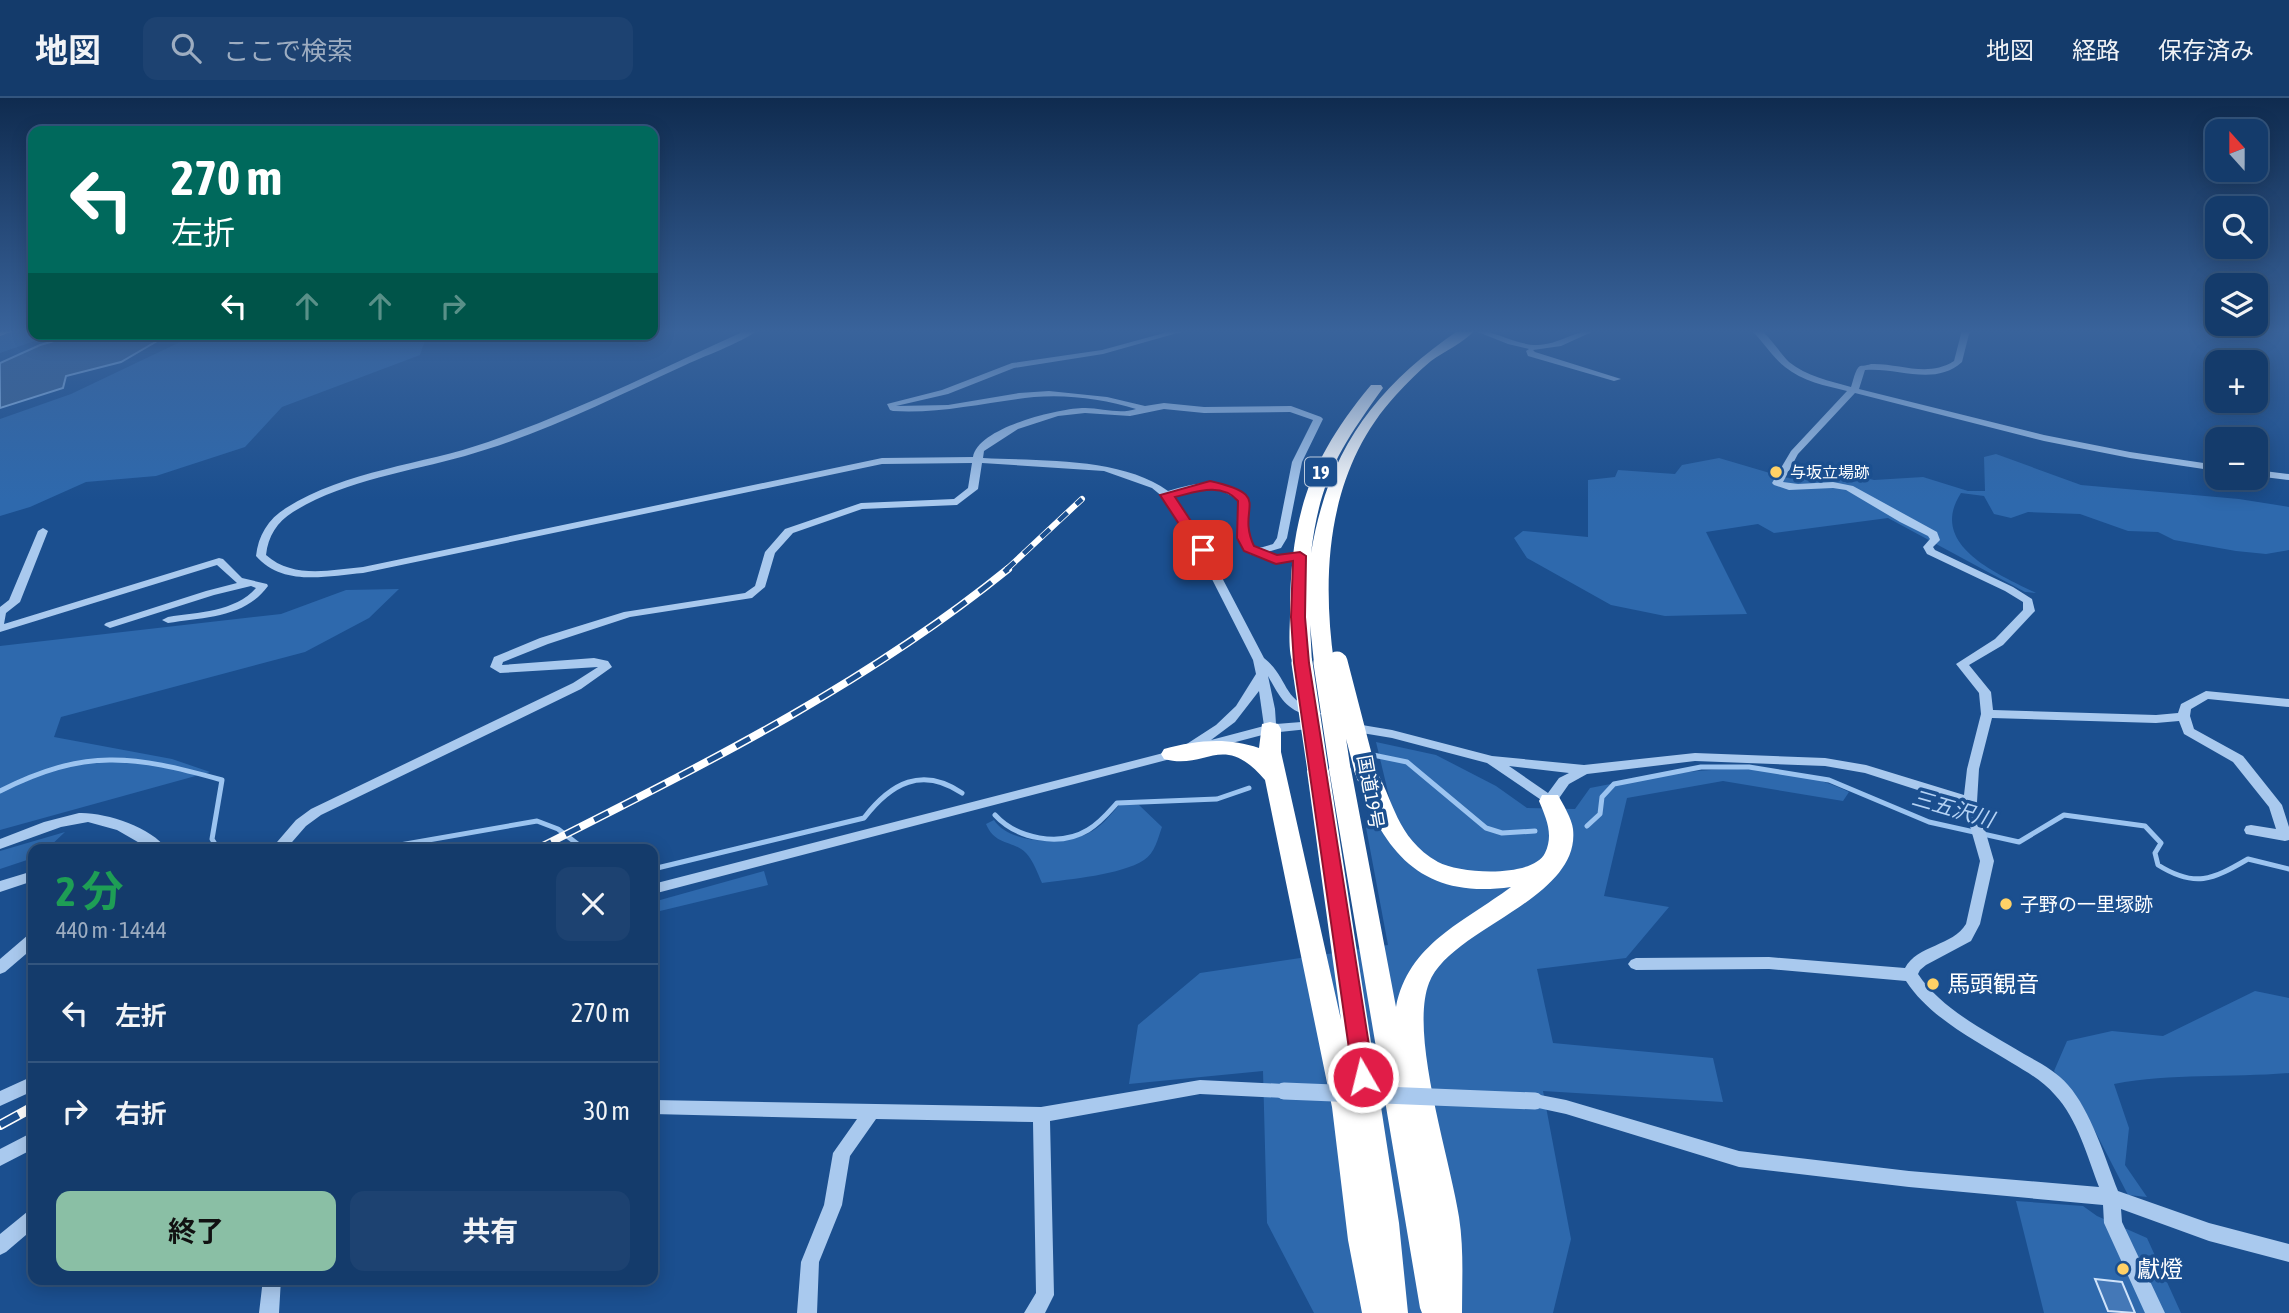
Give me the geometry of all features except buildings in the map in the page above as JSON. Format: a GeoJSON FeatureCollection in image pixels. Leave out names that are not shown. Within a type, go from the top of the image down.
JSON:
{"type":"FeatureCollection","features":[{"type":"Feature","properties":{"kind":"highway","name":"国道19号"},"geometry":{"type":"LineString","coordinates":[[1379,387],[1340,433],[1313,492],[1300,556],[1298,605],[1302,663],[1341,770],[1437,1313]]}},
{"type":"Feature","properties":{"kind":"highway","name":"国道19号"},"geometry":{"type":"LineString","coordinates":[[1392,1313],[1331,662],[1318,633],[1316,578],[1331,494],[1358,434],[1395,387]]}},
{"type":"Feature","properties":{"kind":"highway"},"geometry":{"type":"LineString","coordinates":[[1270,729],[1270,752],[1276,782],[1346,1107],[1378,1313]]}},
{"type":"Feature","properties":{"kind":"highway"},"geometry":{"type":"LineString","coordinates":[[1172,754],[1224,747],[1248,750],[1261,760],[1276,782]]}},
{"type":"Feature","properties":{"kind":"highway","name":"19"},"geometry":{"type":"LineString","coordinates":[[1341,770],[1374,801],[1386,825],[1406,850],[1425,867],[1482,884],[1521,877],[1549,866]]}},
{"type":"Feature","properties":{"kind":"highway"},"geometry":{"type":"LineString","coordinates":[[1447,1313],[1445,1220],[1408,1028],[1412,995],[1420,973],[1433,955],[1515,899],[1549,866],[1563,845],[1562,823],[1550,801]]}},
{"type":"Feature","properties":{"kind":"street"},"geometry":{"type":"LineString","coordinates":[[628,387],[489,446],[326,493],[292,509],[271,527],[261,546],[261,556],[270,567],[289,573],[363,570],[882,461],[976,460],[1105,468],[1139,478],[1167,495],[1190,526],[1259,660],[1270,729]]}},
{"type":"Feature","properties":{"kind":"street"},"geometry":{"type":"LineString","coordinates":[[959,387],[890,406],[907,409],[976,405],[1039,394],[1100,399],[1144,409]]}},
{"type":"Feature","properties":{"kind":"street"},"geometry":{"type":"LineString","coordinates":[[1844,387],[1929,411],[2118,454],[2205,466]]}},
{"type":"Feature","properties":{"kind":"street"},"geometry":{"type":"LineString","coordinates":[[1854,387],[1794,453],[1778,478],[1780,485],[1789,488],[1819,483],[1863,494],[1896,516],[1933,534],[1935,540],[1928,547],[1931,552],[2009,589],[2028,601],[2029,611],[1999,642],[1962,664],[1984,688],[1987,714],[1973,769],[1970,802],[1987,861],[1973,924],[1966,937],[1914,965],[1910,975]]}},
{"type":"Feature","properties":{"kind":"street"},"geometry":{"type":"LineString","coordinates":[[282,844],[301,823],[316,812],[577,686],[606,667],[594,662],[500,669],[496,667],[498,660],[544,641],[628,614],[748,596],[760,587],[770,552],[789,531],[832,513],[861,506],[957,502],[973,489],[977,477],[976,460],[988,442],[1058,413],[1088,410],[1123,415],[1164,406],[1204,410],[1291,409],[1318,419],[1297,462],[1282,538],[1277,546],[1254,552]]}},
{"type":"Feature","properties":{"kind":"street"},"geometry":{"type":"LineString","coordinates":[[2268,474],[2289,477]]}},
{"type":"Feature","properties":{"kind":"street"},"geometry":{"type":"LineString","coordinates":[[1167,495],[1210,485],[1236,491],[1244,501],[1245,544],[1254,552],[1276,560],[1300,556]]}},
{"type":"Feature","properties":{"kind":"street"},"geometry":{"type":"LineString","coordinates":[[0,615],[13,602],[43,531]]}},
{"type":"Feature","properties":{"kind":"street"},"geometry":{"type":"LineString","coordinates":[[0,629],[219,561],[238,580],[263,586]]}},
{"type":"Feature","properties":{"kind":"street"},"geometry":{"type":"LineString","coordinates":[[168,620],[239,607],[257,596],[263,586],[289,573]]}},
{"type":"Feature","properties":{"kind":"street"},"geometry":{"type":"LineString","coordinates":[[110,625],[210,593],[251,583]]}},
{"type":"Feature","properties":{"kind":"street"},"geometry":{"type":"LineString","coordinates":[[1259,660],[1271,667],[1282,695],[1300,712],[1367,723],[1392,734]]}},
{"type":"Feature","properties":{"kind":"street"},"geometry":{"type":"LineString","coordinates":[[1172,754],[1205,739],[1234,717],[1256,689],[1262,674]]}},
{"type":"Feature","properties":{"kind":"street"},"geometry":{"type":"LineString","coordinates":[[2251,830],[2285,836],[2275,805],[2238,758],[2188,731],[2184,716],[2185,707],[2206,695],[2289,703]]}},
{"type":"Feature","properties":{"kind":"street"},"geometry":{"type":"LineString","coordinates":[[1987,714],[2155,719],[2184,716]]}},
{"type":"Feature","properties":{"kind":"street"},"geometry":{"type":"LineString","coordinates":[[658,888],[1270,729],[1332,724],[1392,734],[1491,760],[1584,770],[1695,757],[1825,762],[1866,769],[1970,802]]}},
{"type":"Feature","properties":{"kind":"street"},"geometry":{"type":"LineString","coordinates":[[1491,760],[1550,801],[1564,781],[1584,770]]}},
{"type":"Feature","properties":{"kind":"street"},"geometry":{"type":"LineString","coordinates":[[0,844],[81,817],[126,827],[144,835],[154,844]]}},
{"type":"Feature","properties":{"kind":"street"},"geometry":{"type":"LineString","coordinates":[[0,887],[28,878]]}},
{"type":"Feature","properties":{"kind":"street"},"geometry":{"type":"LineString","coordinates":[[0,968],[28,943]]}},
{"type":"Feature","properties":{"kind":"street"},"geometry":{"type":"LineString","coordinates":[[1636,964],[1667,961],[1769,963],[1910,975]]}},
{"type":"Feature","properties":{"kind":"street"},"geometry":{"type":"LineString","coordinates":[[1910,975],[1918,987],[1938,1004],[2037,1070],[2063,1091],[2085,1128],[2111,1196],[2113,1223],[2155,1313]]}},
{"type":"Feature","properties":{"kind":"street"},"geometry":{"type":"LineString","coordinates":[[0,1100],[28,1086]]}},
{"type":"Feature","properties":{"kind":"street"},"geometry":{"type":"LineString","coordinates":[[658,1107],[1041,1115],[1200,1087],[1535,1101],[1566,1107],[1739,1159],[1909,1180],[2111,1196],[2209,1232],[2289,1253]]}},
{"type":"Feature","properties":{"kind":"street"},"geometry":{"type":"LineString","coordinates":[[807,1313],[810,1262],[833,1205],[842,1153],[872,1111]]}},
{"type":"Feature","properties":{"kind":"street"},"geometry":{"type":"LineString","coordinates":[[1034,1313],[1045,1294],[1041,1115]]}},
{"type":"Feature","properties":{"kind":"street"},"geometry":{"type":"LineString","coordinates":[[0,1158],[28,1143]]}},
{"type":"Feature","properties":{"kind":"street"},"geometry":{"type":"LineString","coordinates":[[0,1246],[28,1222]]}},
{"type":"Feature","properties":{"kind":"street"},"geometry":{"type":"LineString","coordinates":[[269,1313],[271,1285]]}},
{"type":"Feature","properties":{"kind":"shaded area"},"geometry":{"type":"Polygon","coordinates":[[[0,387],[63,387],[63,388],[0,408],[0,387]]]}},
{"type":"Feature","properties":{"kind":"shaded area"},"geometry":{"type":"Polygon","coordinates":[[[86,387],[336,387],[282,407],[245,447],[156,476],[86,482],[30,507],[0,516],[0,419],[86,387]]]}},
{"type":"Feature","properties":{"kind":"shaded area"},"geometry":{"type":"Polygon","coordinates":[[[1996,454],[2081,485],[2239,499],[2289,507],[2289,550],[2266,554],[2236,551],[2174,540],[2158,532],[2128,531],[2080,514],[2028,512],[2011,518],[1994,514],[1984,496],[1961,493],[1953,511],[1953,528],[1960,542],[1987,567],[2036,593],[2025,592],[1888,518],[1774,533],[1758,524],[1706,532],[1747,614],[1665,616],[1611,605],[1527,558],[1514,538],[1523,531],[1588,537],[1588,480],[1615,477],[1618,470],[1675,474],[1682,465],[1719,458],[1787,478],[1807,464],[1874,480],[1923,477],[1968,491],[1985,491],[1984,457],[1996,454]]]}},
{"type":"Feature","properties":{"kind":"shaded area"},"geometry":{"type":"Polygon","coordinates":[[[399,589],[369,618],[305,652],[61,717],[54,737],[172,759],[210,772],[0,830],[0,646],[281,614],[346,590],[399,589]]]}},
{"type":"Feature","properties":{"kind":"shaded area"},"geometry":{"type":"Polygon","coordinates":[[[1376,742],[1436,755],[1496,786],[1527,808],[1575,809],[1590,788],[1655,776],[1721,769],[1786,773],[1818,780],[1849,792],[1843,801],[1723,781],[1627,798],[1604,896],[1669,907],[1626,958],[1537,969],[1553,1043],[1713,1058],[1723,1102],[1543,1091],[1571,1239],[1553,1313],[1314,1313],[1267,1223],[1263,1071],[1129,1084],[1138,1025],[1200,973],[1388,945],[1365,822],[1394,817],[1376,742]]]}},
{"type":"Feature","properties":{"kind":"shaded area"},"geometry":{"type":"Polygon","coordinates":[[[1119,805],[1139,805],[1162,827],[1153,849],[1148,857],[1134,865],[1081,878],[1042,883],[1026,853],[994,836],[986,824],[994,820],[1011,834],[1024,838],[1064,840],[1092,831],[1119,805]]]}},
{"type":"Feature","properties":{"kind":"shaded area"},"geometry":{"type":"Polygon","coordinates":[[[65,832],[52,844],[28,844],[28,860],[0,869],[0,851],[65,832]]]}},
{"type":"Feature","properties":{"kind":"shaded area"},"geometry":{"type":"Polygon","coordinates":[[[764,871],[768,885],[658,912],[658,901],[764,871]]]}},
{"type":"Feature","properties":{"kind":"shaded area"},"geometry":{"type":"Polygon","coordinates":[[[2255,991],[2289,998],[2289,1073],[2158,1078],[2114,1084],[2129,1128],[2125,1165],[2147,1197],[2128,1195],[2080,1102],[2054,1071],[2067,1041],[2112,1031],[2163,1036],[2255,991]]]}},
{"type":"Feature","properties":{"kind":"shaded area"},"geometry":{"type":"Polygon","coordinates":[[[2016,1201],[2083,1206],[2097,1216],[2147,1238],[2181,1313],[2044,1313],[2016,1201]]]}},
{"type":"Feature","properties":{"kind":"waterway"},"geometry":{"type":"LineString","coordinates":[[1368,754],[1407,762],[1486,828],[1502,833],[1535,831]]}},
{"type":"Feature","properties":{"kind":"waterway"},"geometry":{"type":"LineString","coordinates":[[0,791],[30,777],[84,762],[110,760],[162,765],[222,780],[212,839],[215,844]]}},
{"type":"Feature","properties":{"kind":"waterway","name":"三五沢川"},"geometry":{"type":"LineString","coordinates":[[1587,826],[1600,814],[1602,797],[1614,784],[1701,767],[1749,767],[1829,780],[1929,822],[2019,842],[2064,815],[2145,826],[2161,843],[2155,853],[2158,865],[2193,879],[2213,876],[2248,859],[2289,869]]}},
{"type":"Feature","properties":{"kind":"waterway"},"geometry":{"type":"LineString","coordinates":[[658,868],[864,818],[885,796],[908,782],[934,781],[962,793]]}},
{"type":"Feature","properties":{"kind":"waterway"},"geometry":{"type":"LineString","coordinates":[[995,815],[1015,830],[1027,835],[1065,838],[1092,827],[1117,803],[1217,799],[1249,788]]}},
{"type":"Feature","properties":{"kind":"waterway"},"geometry":{"type":"LineString","coordinates":[[406,844],[537,821],[558,829],[578,844]]}},
{"type":"Feature","properties":{"kind":"railway"},"geometry":{"type":"LineString","coordinates":[[1006,570],[1082,499]]}},
{"type":"Feature","properties":{"kind":"railway"},"geometry":{"type":"LineString","coordinates":[[547,844],[720,755],[839,687],[953,611],[1008,569]]}},
{"type":"Feature","properties":{"kind":"railway"},"geometry":{"type":"LineString","coordinates":[[0,1125],[28,1110]]}},
{"type":"Feature","properties":{"kind":"place","name":"与坂立場跡"},"geometry":{"type":"Point","coordinates":[1776,472]}},
{"type":"Feature","properties":{"kind":"place","name":"子野の一里塚跡"},"geometry":{"type":"Point","coordinates":[2006,904]}},
{"type":"Feature","properties":{"kind":"place","name":"馬頭観音"},"geometry":{"type":"Point","coordinates":[1933,984]}},
{"type":"Feature","properties":{"kind":"place","name":"獻燈"},"geometry":{"type":"Point","coordinates":[2123,1269]}},
{"type":"Feature","properties":{"kind":"route"},"geometry":{"type":"LineString","coordinates":[[1203,550],[1190,526],[1167,495],[1194,486],[1210,485],[1225,486],[1236,491],[1244,501],[1245,544],[1254,552],[1276,560],[1300,556],[1297,581],[1302,663],[1363,1077]]}}]}
